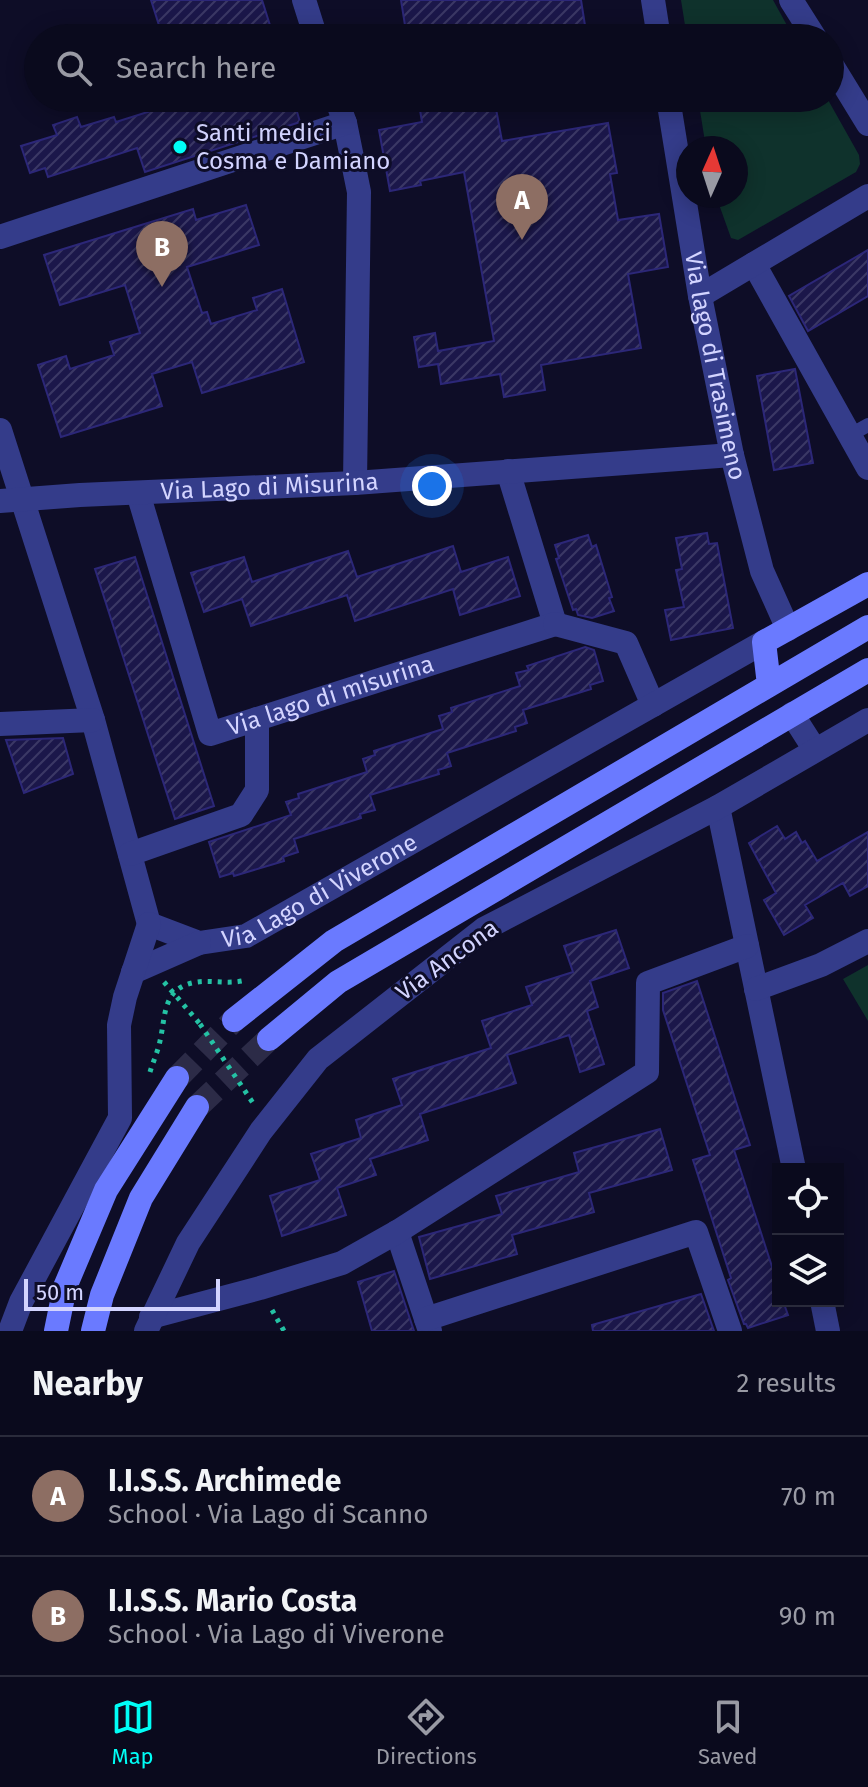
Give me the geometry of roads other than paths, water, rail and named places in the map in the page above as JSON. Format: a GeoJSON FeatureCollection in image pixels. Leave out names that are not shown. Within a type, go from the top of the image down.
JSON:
{"type":"FeatureCollection","features":[{"type":"Feature","properties":{"kind":"street"},"geometry":{"type":"LineString","coordinates":[[304,0],[312,24]]}},
{"type":"Feature","properties":{"kind":"street"},"geometry":{"type":"LineString","coordinates":[[653,0],[657,24]]}},
{"type":"Feature","properties":{"kind":"street"},"geometry":{"type":"LineString","coordinates":[[791,0],[806,24]]}},
{"type":"Feature","properties":{"kind":"street"},"geometry":{"type":"LineString","coordinates":[[844,85],[868,124]]}},
{"type":"Feature","properties":{"kind":"street"},"geometry":{"type":"LineString","coordinates":[[341,112],[359,192],[355,483]]}},
{"type":"Feature","properties":{"kind":"street","name":"Via lago di Trasimeno"},"geometry":{"type":"LineString","coordinates":[[670,112],[700,296],[732,455],[762,571],[788,629]]}},
{"type":"Feature","properties":{"kind":"street"},"geometry":{"type":"LineString","coordinates":[[0,237],[345,123]]}},
{"type":"Feature","properties":{"kind":"street"},"geometry":{"type":"LineString","coordinates":[[700,296],[868,196]]}},
{"type":"Feature","properties":{"kind":"street"},"geometry":{"type":"LineString","coordinates":[[754,264],[859,430],[868,468]]}},
{"type":"Feature","properties":{"kind":"street"},"geometry":{"type":"LineString","coordinates":[[0,430],[11,500],[93,720],[149,924],[144,972]]}},
{"type":"Feature","properties":{"kind":"street","name":"Via Lago di Misurina"},"geometry":{"type":"LineString","coordinates":[[11,500],[355,483],[732,455]]}},
{"type":"Feature","properties":{"kind":"street"},"geometry":{"type":"LineString","coordinates":[[508,471],[555,624],[626,643],[653,705]]}},
{"type":"Feature","properties":{"kind":"street","name":"Via lago di misurina"},"geometry":{"type":"LineString","coordinates":[[138,493],[210,734],[555,624]]}},
{"type":"Feature","properties":{"kind":"street"},"geometry":{"type":"LineString","coordinates":[[769,685],[764,642],[868,584]]}},
{"type":"Feature","properties":{"kind":"street"},"geometry":{"type":"LineString","coordinates":[[234,1020],[334,941],[868,627]]}},
{"type":"Feature","properties":{"kind":"street","name":"Via Lago di Viverone"},"geometry":{"type":"LineString","coordinates":[[149,924],[199,943],[246,936],[764,642]]}},
{"type":"Feature","properties":{"kind":"street","name":"Via Ancona"},"geometry":{"type":"LineString","coordinates":[[269,1039],[338,982],[868,670]]}},
{"type":"Feature","properties":{"kind":"street"},"geometry":{"type":"LineString","coordinates":[[792,714],[815,750]]}},
{"type":"Feature","properties":{"kind":"street"},"geometry":{"type":"LineString","coordinates":[[130,854],[241,815],[257,790],[257,719]]}},
{"type":"Feature","properties":{"kind":"street"},"geometry":{"type":"LineString","coordinates":[[0,724],[93,720]]}},
{"type":"Feature","properties":{"kind":"street","name":"Via Ancona"},"geometry":{"type":"LineString","coordinates":[[149,1324],[188,1243],[261,1131],[318,1059],[484,929],[718,807],[868,720]]}},
{"type":"Feature","properties":{"kind":"street"},"geometry":{"type":"LineString","coordinates":[[718,807],[793,1163]]}},
{"type":"Feature","properties":{"kind":"street"},"geometry":{"type":"LineString","coordinates":[[756,989],[821,965],[868,941]]}},
{"type":"Feature","properties":{"kind":"street"},"geometry":{"type":"LineString","coordinates":[[10,1331],[21,1302],[120,1118],[119,1025],[125,997],[144,972],[199,943]]}},
{"type":"Feature","properties":{"kind":"street"},"geometry":{"type":"LineString","coordinates":[[149,1324],[342,1263],[397,1232],[647,1072],[648,983],[747,946]]}},
{"type":"Feature","properties":{"kind":"street"},"geometry":{"type":"LineString","coordinates":[[56,1331],[65,1287],[106,1190],[177,1078]]}},
{"type":"Feature","properties":{"kind":"street"},"geometry":{"type":"LineString","coordinates":[[93,1331],[102,1295],[141,1198],[197,1107]]}},
{"type":"Feature","properties":{"kind":"street"},"geometry":{"type":"LineString","coordinates":[[397,1232],[428,1325],[696,1232],[730,1331]]}},
{"type":"Feature","properties":{"kind":"street"},"geometry":{"type":"LineString","coordinates":[[823,1307],[828,1331]]}},
{"type":"Feature","properties":{"kind":"tunnel"},"geometry":{"type":"LineString","coordinates":[[177,1078],[234,1020]]}},
{"type":"Feature","properties":{"kind":"tunnel"},"geometry":{"type":"LineString","coordinates":[[197,1107],[269,1039]]}},
{"type":"Feature","properties":{"kind":"place","name":"Santi medici Cosma e Damiano"},"geometry":{"type":"Point","coordinates":[180,147]}},
{"type":"Feature","properties":{"kind":"place","name":"I.I.S.S. Archimede"},"geometry":{"type":"Point","coordinates":[522,240]}},
{"type":"Feature","properties":{"kind":"place","name":"I.I.S.S. Mario Costa"},"geometry":{"type":"Point","coordinates":[162,287]}}]}
